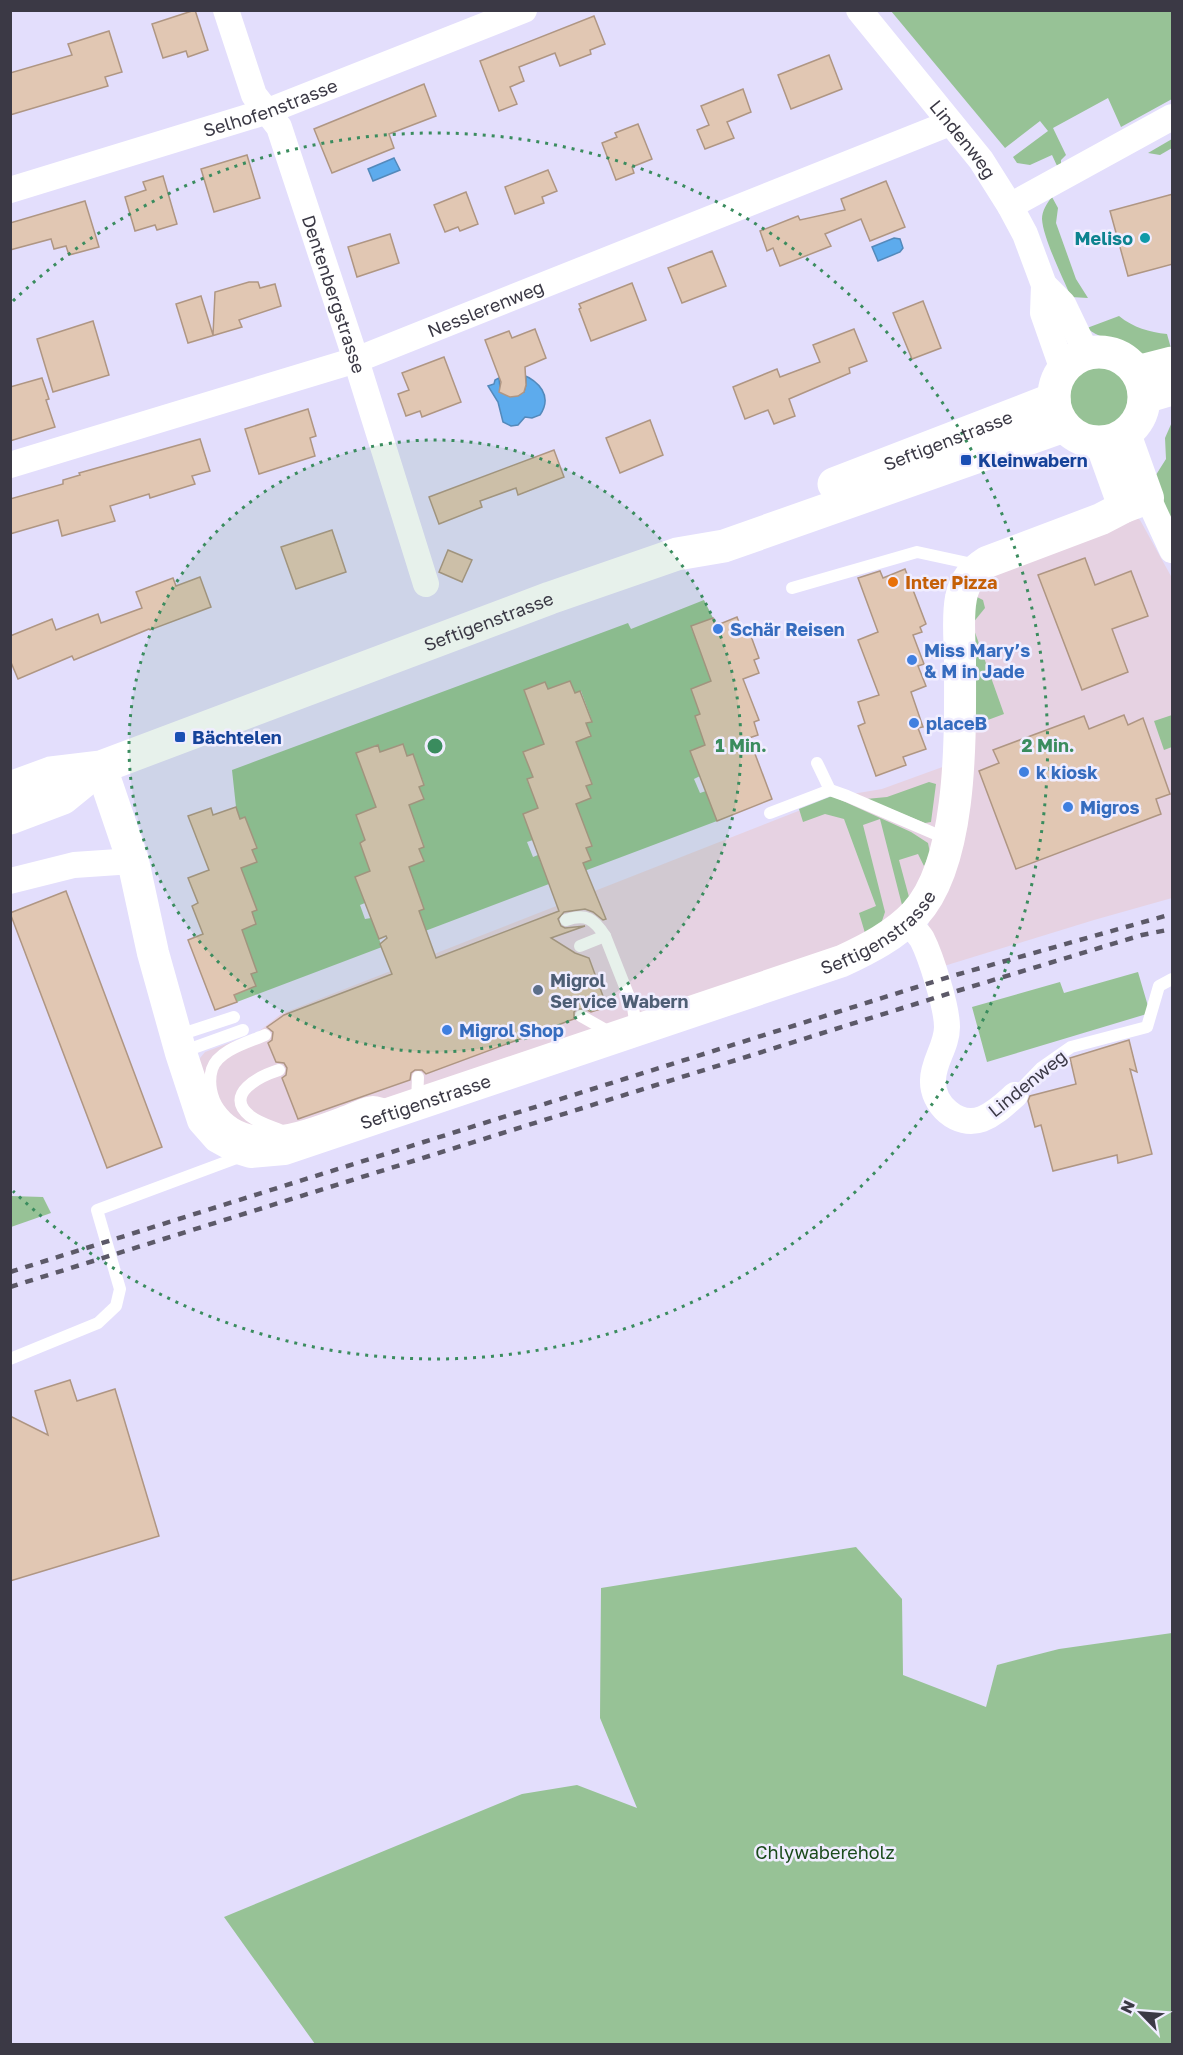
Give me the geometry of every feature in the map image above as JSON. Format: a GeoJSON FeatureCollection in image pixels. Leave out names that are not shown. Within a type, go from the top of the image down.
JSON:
{"type":"FeatureCollection","features":[{"type":"Feature","properties":{"kind":"main road"},"geometry":{"type":"LineString","coordinates":[[1151,386],[1127,362],[1115,355],[1101,352],[1067,387],[1074,435],[1087,441],[1113,438],[1135,424],[1151,386],[1173,363]]}},
{"type":"Feature","properties":{"kind":"main road","name":"Seftigenstrasse"},"geometry":{"type":"LineString","coordinates":[[10,788],[51,773],[101,767],[544,600],[677,554],[724,546],[1067,387]]}},
{"type":"Feature","properties":{"kind":"main road","name":"Seftigenstrasse"},"geometry":{"type":"LineString","coordinates":[[10,819],[63,798],[101,767]]}},
{"type":"Feature","properties":{"kind":"street","name":"Dentenbergstrasse"},"geometry":{"type":"LineString","coordinates":[[226,10],[255,95],[279,127],[356,360],[426,584]]}},
{"type":"Feature","properties":{"kind":"street","name":"Selhofenstrasse"},"geometry":{"type":"LineString","coordinates":[[10,190],[268,111],[524,10]]}},
{"type":"Feature","properties":{"kind":"street","name":"Lindenweg"},"geometry":{"type":"LineString","coordinates":[[859,10],[981,160],[1010,206],[1025,234],[1044,285],[1063,304],[1067,387]]}},
{"type":"Feature","properties":{"kind":"street"},"geometry":{"type":"LineString","coordinates":[[1010,206],[1173,117]]}},
{"type":"Feature","properties":{"kind":"street","name":"Nesslerenweg"},"geometry":{"type":"LineString","coordinates":[[10,465],[356,360],[950,123]]}},
{"type":"Feature","properties":{"kind":"street"},"geometry":{"type":"LineString","coordinates":[[1113,438],[1136,502],[1173,550]]}},
{"type":"Feature","properties":{"kind":"street"},"geometry":{"type":"LineString","coordinates":[[981,566],[1101,519],[1136,502]]}},
{"type":"Feature","properties":{"kind":"street","name":"Seftigenstrasse"},"geometry":{"type":"LineString","coordinates":[[101,767],[133,861],[153,953],[197,1106],[210,1130],[227,1144],[251,1152],[284,1149],[414,1096],[627,1034],[842,961],[881,941],[907,921],[927,899],[936,880],[948,840],[960,756],[961,598],[969,576],[981,566]]}},
{"type":"Feature","properties":{"kind":"street"},"geometry":{"type":"LineString","coordinates":[[10,881],[74,865],[133,861]]}},
{"type":"Feature","properties":{"kind":"street","name":"Lindenweg"},"geometry":{"type":"LineString","coordinates":[[907,921],[921,938],[945,1008],[947,1028],[945,1042],[932,1081],[935,1097],[942,1108],[950,1114],[970,1120],[980,1120],[993,1113],[1015,1095]]}},
{"type":"Feature","properties":{"kind":"lane"},"geometry":{"type":"LineString","coordinates":[[792,588],[917,552],[981,566]]}},
{"type":"Feature","properties":{"kind":"lane"},"geometry":{"type":"LineString","coordinates":[[817,763],[830,790]]}},
{"type":"Feature","properties":{"kind":"lane"},"geometry":{"type":"LineString","coordinates":[[770,813],[830,790],[948,840]]}},
{"type":"Feature","properties":{"kind":"lane"},"geometry":{"type":"LineString","coordinates":[[566,920],[576,917],[589,919],[600,928],[633,1007],[627,1034],[581,1016]]}},
{"type":"Feature","properties":{"kind":"lane"},"geometry":{"type":"LineString","coordinates":[[580,946],[605,936]]}},
{"type":"Feature","properties":{"kind":"lane","name":"Lindenweg"},"geometry":{"type":"LineString","coordinates":[[1015,1095],[1041,1068],[1071,1047],[1147,1027],[1159,986],[1173,979]]}},
{"type":"Feature","properties":{"kind":"lane"},"geometry":{"type":"LineString","coordinates":[[178,1044],[234,1017]]}},
{"type":"Feature","properties":{"kind":"lane"},"geometry":{"type":"LineString","coordinates":[[178,1044],[243,1030]]}},
{"type":"Feature","properties":{"kind":"lane"},"geometry":{"type":"LineString","coordinates":[[265,1035],[220,1057],[213,1067],[211,1085],[217,1107],[237,1126],[256,1132],[281,1131],[303,1127],[371,1102],[414,1096]]}},
{"type":"Feature","properties":{"kind":"lane"},"geometry":{"type":"LineString","coordinates":[[279,1070],[262,1075],[249,1084],[243,1094],[242,1104],[244,1110],[254,1119],[281,1131]]}},
{"type":"Feature","properties":{"kind":"lane"},"geometry":{"type":"LineString","coordinates":[[10,1359],[98,1323],[116,1306],[120,1289],[97,1210],[209,1170],[251,1152]]}},
{"type":"Feature","properties":{"kind":"shaded area"},"geometry":{"type":"Polygon","coordinates":[[[1135,516],[1140,520],[1172,578],[1172,898],[944,966],[928,928],[969,616],[985,578],[1135,516]]]}},
{"type":"Feature","properties":{"kind":"shaded area"},"geometry":{"type":"Polygon","coordinates":[[[948,765],[937,843],[909,901],[862,939],[276,1143],[243,1139],[195,1064],[205,1052],[258,1032],[281,1014],[834,797],[882,789],[948,765]]]}},
{"type":"Feature","properties":{"kind":"green space"},"geometry":{"type":"Polygon","coordinates":[[[891,11],[1172,11],[1172,99],[1121,127],[1108,98],[1053,128],[1066,155],[1061,160],[1061,166],[1058,168],[1052,155],[1030,165],[1017,163],[1013,157],[1048,131],[1040,121],[1005,148],[891,11]]]}},
{"type":"Feature","properties":{"kind":"green space"},"geometry":{"type":"Polygon","coordinates":[[[1172,139],[1172,148],[1160,155],[1148,153],[1172,139]]]}},
{"type":"Feature","properties":{"kind":"green space"},"geometry":{"type":"Polygon","coordinates":[[[1052,197],[1058,208],[1056,223],[1076,279],[1088,298],[1071,297],[1050,247],[1042,219],[1045,207],[1052,197]]]}},
{"type":"Feature","properties":{"kind":"green space"},"geometry":{"type":"Polygon","coordinates":[[[1119,316],[1142,329],[1167,334],[1172,352],[1155,357],[1144,356],[1122,343],[1095,334],[1087,328],[1119,316]]]}},
{"type":"Feature","properties":{"kind":"green space"},"geometry":{"type":"Polygon","coordinates":[[[1099,365],[1112,368],[1122,375],[1129,385],[1132,398],[1129,411],[1122,421],[1112,428],[1099,431],[1086,428],[1076,421],[1069,411],[1066,398],[1069,385],[1076,375],[1086,368],[1099,365]]]}},
{"type":"Feature","properties":{"kind":"green space"},"geometry":{"type":"Polygon","coordinates":[[[1172,422],[1172,528],[1154,478],[1166,459],[1165,438],[1172,422]]]}},
{"type":"Feature","properties":{"kind":"green space"},"geometry":{"type":"Polygon","coordinates":[[[977,597],[983,600],[985,608],[972,624],[1004,714],[977,724],[973,723],[970,616],[977,597]]]}},
{"type":"Feature","properties":{"kind":"green space"},"geometry":{"type":"Polygon","coordinates":[[[704,600],[713,618],[691,627],[711,681],[691,689],[700,714],[695,716],[700,731],[711,743],[690,751],[700,776],[694,779],[700,793],[706,791],[717,821],[571,876],[569,869],[591,860],[586,848],[592,846],[571,806],[591,798],[586,786],[592,783],[580,753],[570,744],[591,736],[586,723],[592,721],[581,691],[575,693],[570,681],[548,689],[545,682],[524,690],[544,744],[524,752],[533,777],[527,780],[533,795],[544,806],[523,814],[533,840],[527,842],[533,857],[538,855],[549,884],[404,939],[419,911],[424,909],[413,878],[403,869],[423,861],[419,849],[424,846],[413,817],[403,807],[424,799],[419,787],[424,784],[413,754],[407,756],[403,744],[380,752],[377,745],[356,753],[376,807],[356,815],[365,840],[360,843],[365,857],[376,869],[365,903],[360,905],[365,919],[371,918],[382,947],[237,1002],[234,995],[256,986],[251,974],[257,972],[246,942],[236,932],[256,924],[236,870],[256,862],[252,850],[257,848],[245,817],[240,819],[236,807],[232,770],[628,623],[631,629],[704,600]]]}},
{"type":"Feature","properties":{"kind":"green space"},"geometry":{"type":"Polygon","coordinates":[[[1172,715],[1172,747],[1164,750],[1154,721],[1172,715]]]}},
{"type":"Feature","properties":{"kind":"green space"},"geometry":{"type":"Polygon","coordinates":[[[929,782],[936,784],[931,822],[925,823],[866,799],[887,797],[929,782]]]}},
{"type":"Feature","properties":{"kind":"green space"},"geometry":{"type":"Polygon","coordinates":[[[832,796],[911,832],[928,843],[930,853],[924,866],[918,854],[899,860],[909,897],[902,905],[880,819],[863,825],[885,912],[881,924],[865,933],[859,913],[876,906],[844,819],[825,814],[803,822],[799,809],[832,796]]]}},
{"type":"Feature","properties":{"kind":"green space"},"geometry":{"type":"Polygon","coordinates":[[[1138,972],[1150,1013],[987,1062],[972,1007],[1060,982],[1064,993],[1138,972]]]}},
{"type":"Feature","properties":{"kind":"green space"},"geometry":{"type":"Polygon","coordinates":[[[11,1196],[43,1197],[51,1213],[11,1227],[11,1196]]]}},
{"type":"Feature","properties":{"kind":"green space","name":"Chlywabereholz"},"geometry":{"type":"Polygon","coordinates":[[[856,1547],[902,1599],[903,1675],[986,1707],[997,1665],[1059,1649],[1172,1633],[1172,2044],[315,2044],[224,1917],[522,1794],[577,1785],[637,1808],[600,1718],[601,1588],[856,1547]]]}},
{"type":"Feature","properties":{"kind":"water"},"geometry":{"type":"Polygon","coordinates":[[[394,158],[400,170],[373,181],[368,169],[394,158]]]}},
{"type":"Feature","properties":{"kind":"water"},"geometry":{"type":"Polygon","coordinates":[[[894,238],[900,239],[903,248],[900,252],[878,261],[872,247],[894,238]]]}},
{"type":"Feature","properties":{"kind":"water"},"geometry":{"type":"Polygon","coordinates":[[[521,374],[528,377],[542,390],[544,408],[540,415],[532,418],[525,417],[518,425],[511,426],[503,422],[498,402],[488,386],[494,384],[499,378],[500,388],[524,392],[526,378],[521,374]]]}},
{"type":"Feature","properties":{"kind":"building"},"geometry":{"type":"Polygon","coordinates":[[[195,10],[208,50],[188,57],[186,51],[163,58],[152,24],[195,10]]]}},
{"type":"Feature","properties":{"kind":"building"},"geometry":{"type":"Polygon","coordinates":[[[594,16],[605,44],[590,50],[591,54],[560,66],[555,53],[519,67],[524,81],[510,87],[517,104],[499,111],[480,61],[594,16]]]}},
{"type":"Feature","properties":{"kind":"building"},"geometry":{"type":"Polygon","coordinates":[[[109,31],[122,72],[105,77],[108,86],[10,115],[10,73],[72,55],[68,44],[109,31]]]}},
{"type":"Feature","properties":{"kind":"building"},"geometry":{"type":"Polygon","coordinates":[[[829,55],[842,89],[791,109],[778,75],[829,55]]]}},
{"type":"Feature","properties":{"kind":"building"},"geometry":{"type":"Polygon","coordinates":[[[424,84],[436,116],[389,134],[394,148],[332,173],[314,129],[424,84]]]}},
{"type":"Feature","properties":{"kind":"building"},"geometry":{"type":"Polygon","coordinates":[[[743,89],[751,112],[727,122],[734,138],[705,149],[697,130],[709,125],[701,106],[743,89]]]}},
{"type":"Feature","properties":{"kind":"building"},"geometry":{"type":"Polygon","coordinates":[[[638,124],[652,159],[632,167],[634,173],[616,180],[602,143],[617,137],[615,133],[638,124]]]}},
{"type":"Feature","properties":{"kind":"building"},"geometry":{"type":"Polygon","coordinates":[[[247,155],[260,198],[214,212],[201,169],[247,155]]]}},
{"type":"Feature","properties":{"kind":"building"},"geometry":{"type":"Polygon","coordinates":[[[548,170],[557,191],[542,197],[544,203],[515,214],[505,187],[548,170]]]}},
{"type":"Feature","properties":{"kind":"building"},"geometry":{"type":"Polygon","coordinates":[[[163,176],[177,224],[157,230],[155,225],[135,231],[125,197],[146,190],[143,182],[163,176]]]}},
{"type":"Feature","properties":{"kind":"building"},"geometry":{"type":"Polygon","coordinates":[[[886,181],[905,227],[870,241],[861,219],[825,234],[831,246],[780,266],[773,248],[767,251],[760,231],[798,216],[800,220],[845,210],[841,199],[886,181]]]}},
{"type":"Feature","properties":{"kind":"building"},"geometry":{"type":"Polygon","coordinates":[[[466,192],[478,224],[460,231],[458,227],[445,232],[434,205],[466,192]]]}},
{"type":"Feature","properties":{"kind":"building","name":"Meliso"},"geometry":{"type":"Polygon","coordinates":[[[1173,194],[1173,264],[1128,276],[1110,211],[1173,194]]]}},
{"type":"Feature","properties":{"kind":"building"},"geometry":{"type":"Polygon","coordinates":[[[85,201],[99,247],[69,255],[66,246],[54,249],[51,239],[10,250],[10,223],[85,201]]]}},
{"type":"Feature","properties":{"kind":"building"},"geometry":{"type":"Polygon","coordinates":[[[390,234],[399,263],[357,277],[348,247],[390,234]]]}},
{"type":"Feature","properties":{"kind":"building"},"geometry":{"type":"Polygon","coordinates":[[[712,251],[726,286],[682,303],[668,268],[712,251]]]}},
{"type":"Feature","properties":{"kind":"building"},"geometry":{"type":"Polygon","coordinates":[[[249,282],[258,282],[260,288],[275,284],[281,306],[239,320],[242,327],[188,343],[176,304],[201,296],[213,335],[215,292],[249,282]]]}},
{"type":"Feature","properties":{"kind":"building"},"geometry":{"type":"Polygon","coordinates":[[[632,283],[646,320],[591,341],[579,304],[632,283]]]}},
{"type":"Feature","properties":{"kind":"building"},"geometry":{"type":"Polygon","coordinates":[[[923,301],[941,348],[912,359],[893,313],[923,301]]]}},
{"type":"Feature","properties":{"kind":"building"},"geometry":{"type":"Polygon","coordinates":[[[93,321],[109,375],[53,392],[37,339],[93,321]]]}},
{"type":"Feature","properties":{"kind":"building"},"geometry":{"type":"Polygon","coordinates":[[[535,329],[546,358],[525,367],[524,392],[510,397],[499,392],[501,382],[485,340],[509,331],[512,338],[535,329]]]}},
{"type":"Feature","properties":{"kind":"building"},"geometry":{"type":"Polygon","coordinates":[[[854,329],[867,361],[849,368],[850,373],[789,399],[795,416],[774,424],[768,410],[745,419],[733,387],[777,369],[780,377],[820,362],[813,345],[854,329]]]}},
{"type":"Feature","properties":{"kind":"building"},"geometry":{"type":"Polygon","coordinates":[[[444,357],[461,402],[422,417],[420,411],[406,416],[398,394],[409,390],[402,373],[444,357]]]}},
{"type":"Feature","properties":{"kind":"building"},"geometry":{"type":"Polygon","coordinates":[[[42,378],[55,427],[10,441],[10,387],[42,378]]]}},
{"type":"Feature","properties":{"kind":"building"},"geometry":{"type":"Polygon","coordinates":[[[308,409],[316,436],[310,438],[315,456],[259,474],[245,429],[308,409]]]}},
{"type":"Feature","properties":{"kind":"building"},"geometry":{"type":"Polygon","coordinates":[[[650,420],[663,455],[620,473],[606,438],[650,420]]]}},
{"type":"Feature","properties":{"kind":"building"},"geometry":{"type":"Polygon","coordinates":[[[200,439],[210,471],[192,476],[195,484],[150,498],[149,494],[110,506],[115,521],[62,536],[58,520],[10,534],[10,499],[63,484],[63,480],[80,475],[79,473],[200,439]]]}},
{"type":"Feature","properties":{"kind":"building"},"geometry":{"type":"Polygon","coordinates":[[[554,450],[564,477],[518,495],[516,488],[480,501],[482,507],[439,524],[429,497],[554,450]]]}},
{"type":"Feature","properties":{"kind":"building"},"geometry":{"type":"Polygon","coordinates":[[[332,530],[346,572],[296,589],[281,547],[332,530]]]}},
{"type":"Feature","properties":{"kind":"building"},"geometry":{"type":"Polygon","coordinates":[[[448,550],[472,560],[462,582],[439,572],[448,550]]]}},
{"type":"Feature","properties":{"kind":"building"},"geometry":{"type":"Polygon","coordinates":[[[1085,558],[1095,585],[1131,571],[1148,616],[1112,629],[1128,672],[1082,690],[1038,575],[1085,558]]]}},
{"type":"Feature","properties":{"kind":"building"},"geometry":{"type":"Polygon","coordinates":[[[905,569],[926,624],[920,627],[922,632],[913,635],[924,664],[918,666],[926,686],[911,692],[923,727],[918,728],[926,749],[903,757],[906,765],[876,776],[858,726],[865,723],[858,702],[879,695],[858,640],[878,632],[858,578],[880,571],[883,578],[905,569]]]}},
{"type":"Feature","properties":{"kind":"building"},"geometry":{"type":"Polygon","coordinates":[[[200,577],[211,607],[149,629],[74,660],[72,656],[18,679],[10,660],[10,636],[52,619],[56,630],[98,614],[101,623],[142,608],[136,592],[173,578],[176,586],[200,577]]]}},
{"type":"Feature","properties":{"kind":"building"},"geometry":{"type":"Polygon","coordinates":[[[737,617],[742,630],[748,628],[759,658],[754,660],[759,673],[743,679],[759,720],[754,722],[758,735],[749,738],[772,799],[717,821],[690,751],[705,745],[695,716],[700,714],[691,689],[711,681],[691,626],[713,618],[715,626],[737,617]]]}},
{"type":"Feature","properties":{"kind":"building"},"geometry":{"type":"Polygon","coordinates":[[[570,681],[575,693],[580,691],[592,722],[586,723],[591,736],[576,742],[592,784],[586,786],[591,798],[576,804],[592,846],[586,848],[591,860],[583,863],[606,919],[603,920],[585,909],[564,912],[558,919],[561,926],[565,928],[585,926],[551,938],[575,953],[589,958],[607,1007],[591,1012],[577,1009],[574,1012],[574,1019],[426,1074],[422,1070],[415,1070],[411,1073],[410,1080],[298,1119],[282,1078],[286,1075],[287,1068],[284,1063],[276,1062],[268,1043],[272,1040],[273,1032],[267,1027],[284,1015],[392,974],[380,944],[387,938],[386,936],[379,939],[355,877],[370,871],[360,843],[365,840],[356,815],[376,807],[356,753],[378,745],[380,752],[403,744],[407,756],[413,754],[424,785],[419,787],[424,799],[409,805],[424,847],[419,849],[424,861],[409,867],[424,909],[419,911],[436,958],[559,911],[523,814],[538,808],[527,779],[533,777],[523,752],[544,744],[524,690],[545,682],[548,689],[570,681]]]}},
{"type":"Feature","properties":{"kind":"building"},"geometry":{"type":"Polygon","coordinates":[[[1124,715],[1128,725],[1143,718],[1170,794],[1156,799],[1161,814],[1016,869],[979,771],[999,763],[993,750],[1084,716],[1089,729],[1124,715]]]}},
{"type":"Feature","properties":{"kind":"building"},"geometry":{"type":"Polygon","coordinates":[[[236,807],[240,819],[245,817],[257,848],[252,850],[257,862],[241,868],[257,910],[252,912],[256,924],[242,930],[257,972],[251,974],[256,986],[234,995],[237,1002],[215,1010],[188,940],[203,934],[192,906],[198,903],[188,878],[209,870],[188,816],[211,808],[213,815],[236,807]]]}},
{"type":"Feature","properties":{"kind":"building"},"geometry":{"type":"Polygon","coordinates":[[[66,891],[162,1147],[107,1168],[10,913],[66,891]]]}},
{"type":"Feature","properties":{"kind":"building"},"geometry":{"type":"Polygon","coordinates":[[[1129,1040],[1137,1072],[1130,1069],[1152,1154],[1118,1163],[1117,1155],[1053,1171],[1041,1125],[1035,1127],[1028,1101],[1030,1096],[1076,1084],[1070,1058],[1129,1040]]]}},
{"type":"Feature","properties":{"kind":"building"},"geometry":{"type":"Polygon","coordinates":[[[70,1380],[77,1401],[115,1389],[159,1536],[10,1581],[10,1416],[48,1435],[35,1391],[70,1380]]]}},
{"type":"Feature","properties":{"kind":"railway"},"geometry":{"type":"LineString","coordinates":[[10,1272],[952,976],[1172,914]]}},
{"type":"Feature","properties":{"kind":"railway"},"geometry":{"type":"LineString","coordinates":[[10,1287],[957,991],[1142,935],[1172,929]]}},
{"type":"Feature","properties":{"kind":"place","name":"Meliso"},"geometry":{"type":"Point","coordinates":[1145,238]}},
{"type":"Feature","properties":{"kind":"place","name":"Kleinwabern"},"geometry":{"type":"Point","coordinates":[966,460]}},
{"type":"Feature","properties":{"kind":"place","name":"Inter Pizza"},"geometry":{"type":"Point","coordinates":[893,582]}},
{"type":"Feature","properties":{"kind":"place","name":"Schär Reisen"},"geometry":{"type":"Point","coordinates":[718,629]}},
{"type":"Feature","properties":{"kind":"place","name":"Miss Mary’s & M in Jade"},"geometry":{"type":"Point","coordinates":[912,660]}},
{"type":"Feature","properties":{"kind":"place","name":"placeB"},"geometry":{"type":"Point","coordinates":[914,723]}},
{"type":"Feature","properties":{"kind":"place","name":"Bächtelen"},"geometry":{"type":"Point","coordinates":[180,737]}},
{"type":"Feature","properties":{"kind":"place","name":"k kiosk"},"geometry":{"type":"Point","coordinates":[1024,772]}},
{"type":"Feature","properties":{"kind":"place","name":"Migros"},"geometry":{"type":"Point","coordinates":[1068,807]}},
{"type":"Feature","properties":{"kind":"place","name":"Migrol Service Wabern"},"geometry":{"type":"Point","coordinates":[538,990]}},
{"type":"Feature","properties":{"kind":"place","name":"Migrol Shop"},"geometry":{"type":"Point","coordinates":[447,1030]}}]}
